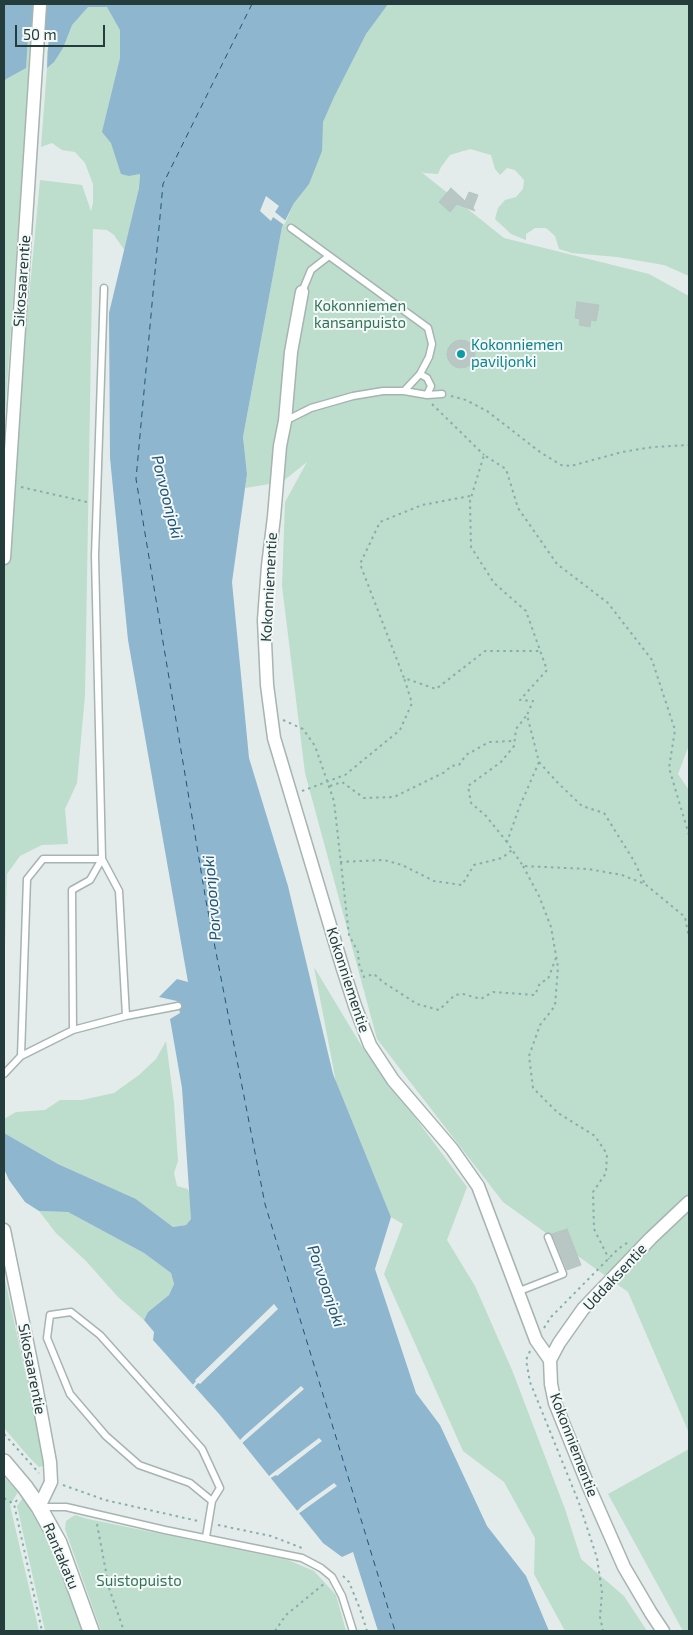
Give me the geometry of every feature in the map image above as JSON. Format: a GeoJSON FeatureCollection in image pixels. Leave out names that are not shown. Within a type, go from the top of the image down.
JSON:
{"type":"FeatureCollection","features":[{"type":"Feature","properties":{"kind":"street","name":"Sikosaarentie"},"geometry":{"type":"LineString","coordinates":[[4,558],[40,4]]}},
{"type":"Feature","properties":{"kind":"street","name":"Kokonniementie"},"geometry":{"type":"LineString","coordinates":[[302,292],[291,352],[285,421],[280,446],[264,620],[267,685],[274,738],[343,969],[370,1045],[393,1080],[452,1150],[478,1186],[536,1340],[550,1360],[551,1384],[555,1403],[588,1485],[624,1567],[663,1631]]}},
{"type":"Feature","properties":{"kind":"street","name":"Uddaksentie"},"geometry":{"type":"LineString","coordinates":[[550,1360],[559,1342],[583,1309],[651,1238],[689,1202]]}},
{"type":"Feature","properties":{"kind":"street","name":"Sikosaarentie"},"geometry":{"type":"LineString","coordinates":[[4,1230],[36,1386],[50,1462],[51,1482]]}},
{"type":"Feature","properties":{"kind":"street","name":"Rantakatu"},"geometry":{"type":"LineString","coordinates":[[4,1462],[39,1507],[59,1543],[91,1631]]}},
{"type":"Feature","properties":{"kind":"street"},"geometry":{"type":"LineString","coordinates":[[39,1507],[51,1482]]}},
{"type":"Feature","properties":{"kind":"lane"},"geometry":{"type":"LineString","coordinates":[[291,228],[428,328],[432,344],[429,357],[420,374],[404,391]]}},
{"type":"Feature","properties":{"kind":"lane"},"geometry":{"type":"LineString","coordinates":[[302,292],[311,270],[328,256]]}},
{"type":"Feature","properties":{"kind":"lane"},"geometry":{"type":"LineString","coordinates":[[104,288],[95,556],[102,858],[118,891],[126,1016]]}},
{"type":"Feature","properties":{"kind":"lane"},"geometry":{"type":"LineString","coordinates":[[420,374],[427,378],[432,386],[427,395]]}},
{"type":"Feature","properties":{"kind":"lane"},"geometry":{"type":"LineString","coordinates":[[285,421],[311,408],[338,400],[383,391],[404,391],[427,395],[442,394]]}},
{"type":"Feature","properties":{"kind":"lane"},"geometry":{"type":"LineString","coordinates":[[73,1030],[72,890],[90,880],[102,858]]}},
{"type":"Feature","properties":{"kind":"lane"},"geometry":{"type":"LineString","coordinates":[[21,1056],[27,879],[43,859],[102,858]]}},
{"type":"Feature","properties":{"kind":"lane"},"geometry":{"type":"LineString","coordinates":[[4,1074],[21,1056],[73,1030],[126,1016],[178,1006]]}},
{"type":"Feature","properties":{"kind":"lane"},"geometry":{"type":"LineString","coordinates":[[517,1292],[563,1274],[548,1237]]}},
{"type":"Feature","properties":{"kind":"lane"},"geometry":{"type":"LineString","coordinates":[[206,1537],[212,1500],[220,1488],[202,1449],[100,1335],[71,1312],[50,1315],[46,1338],[70,1394],[106,1436],[138,1465],[190,1483],[212,1500]]}},
{"type":"Feature","properties":{"kind":"lane"},"geometry":{"type":"LineString","coordinates":[[39,1507],[66,1507],[164,1530],[302,1558],[321,1568],[332,1577],[342,1596],[353,1631]]}},
{"type":"Feature","properties":{"kind":"path"},"geometry":{"type":"LineString","coordinates":[[442,394],[466,400],[487,412],[540,452],[561,464],[570,466],[652,446],[689,445]]}},
{"type":"Feature","properties":{"kind":"path"},"geometry":{"type":"LineString","coordinates":[[427,395],[432,404],[484,455],[506,469],[518,508],[557,564],[608,603],[652,660],[675,730],[669,768],[689,835]]}},
{"type":"Feature","properties":{"kind":"path"},"geometry":{"type":"LineString","coordinates":[[484,455],[470,501],[471,547],[494,583],[526,610],[547,670],[520,700],[534,701],[528,715],[516,729],[514,746],[501,762],[468,786],[471,803],[486,816],[508,842],[539,896],[551,927],[558,967],[555,1006],[540,1026],[530,1056],[533,1088],[558,1113],[595,1136],[607,1154],[606,1173],[593,1192],[594,1229],[609,1259]]}},
{"type":"Feature","properties":{"kind":"path"},"geometry":{"type":"LineString","coordinates":[[9,484],[97,505]]}},
{"type":"Feature","properties":{"kind":"path"},"geometry":{"type":"LineString","coordinates":[[292,795],[344,775],[400,730],[412,703],[360,564],[380,522],[422,505],[471,496]]}},
{"type":"Feature","properties":{"kind":"path"},"geometry":{"type":"LineString","coordinates":[[404,678],[436,689],[485,651],[541,651]]}},
{"type":"Feature","properties":{"kind":"path"},"geometry":{"type":"LineString","coordinates":[[528,715],[539,762],[582,806],[604,813],[634,861],[645,884]]}},
{"type":"Feature","properties":{"kind":"path"},"geometry":{"type":"LineString","coordinates":[[272,720],[285,720],[303,729],[315,746],[328,781],[334,801],[349,934],[358,952],[359,964],[364,977],[374,974],[417,1004],[439,1010],[455,995],[463,994],[481,999],[493,992],[535,995],[540,984],[548,979],[556,958]]}},
{"type":"Feature","properties":{"kind":"path"},"geometry":{"type":"LineString","coordinates":[[329,787],[342,782],[364,798],[394,797],[445,772],[451,766],[459,765],[466,755],[489,742],[514,741]]}},
{"type":"Feature","properties":{"kind":"path"},"geometry":{"type":"LineString","coordinates":[[508,842],[519,808],[539,762]]}},
{"type":"Feature","properties":{"kind":"path"},"geometry":{"type":"LineString","coordinates":[[340,862],[384,860],[434,881],[462,885],[474,865],[502,858],[512,850]]}},
{"type":"Feature","properties":{"kind":"path"},"geometry":{"type":"LineString","coordinates":[[522,866],[588,869],[622,876],[645,884],[685,917],[689,938]]}},
{"type":"Feature","properties":{"kind":"path"},"geometry":{"type":"LineString","coordinates":[[526,1360],[530,1382],[579,1503],[597,1558],[602,1592],[600,1617],[603,1631]]}},
{"type":"Feature","properties":{"kind":"path"},"geometry":{"type":"LineString","coordinates":[[4,1434],[35,1470],[51,1482],[105,1500],[271,1536],[308,1550]]}},
{"type":"Feature","properties":{"kind":"path"},"geometry":{"type":"LineString","coordinates":[[25,1487],[14,1504],[42,1631]]}},
{"type":"Feature","properties":{"kind":"path"},"geometry":{"type":"LineString","coordinates":[[4,1498],[14,1504]]}},
{"type":"Feature","properties":{"kind":"path"},"geometry":{"type":"LineString","coordinates":[[95,1514],[109,1588],[124,1631]]}},
{"type":"Feature","properties":{"kind":"path"},"geometry":{"type":"LineString","coordinates":[[342,1575],[349,1582],[367,1631]]}},
{"type":"Feature","properties":{"kind":"path"},"geometry":{"type":"LineString","coordinates":[[275,1631],[286,1615],[332,1577]]}},
{"type":"Feature","properties":{"kind":"green space"},"geometry":{"type":"Polygon","coordinates":[[[4,4],[34,4],[4,428],[4,4]]]}},
{"type":"Feature","properties":{"kind":"green space"},"geometry":{"type":"Polygon","coordinates":[[[66,4],[152,4],[129,176],[140,173],[139,188],[125,251],[114,235],[107,230],[93,229],[85,695],[77,783],[65,809],[68,844],[42,845],[20,856],[7,874],[4,980],[4,513],[17,465],[25,340],[40,180],[82,185],[91,211],[93,203],[93,184],[85,163],[75,152],[62,150],[52,143],[41,147],[47,51],[66,4]]]}},
{"type":"Feature","properties":{"kind":"green space","name":"Kokonniemen kansanpuisto"},"geometry":{"type":"Polygon","coordinates":[[[368,4],[689,4],[689,276],[664,265],[617,257],[572,253],[559,249],[555,236],[546,228],[535,228],[526,234],[526,240],[511,234],[495,219],[498,208],[505,200],[516,197],[523,189],[524,180],[515,170],[507,168],[500,175],[495,169],[491,155],[470,149],[450,155],[438,174],[420,171],[504,238],[649,274],[689,296],[689,745],[678,774],[689,790],[689,1433],[628,1292],[503,1202],[377,1039],[305,773],[282,586],[285,502],[307,462],[282,482],[245,488],[247,474],[243,437],[282,227],[294,203],[305,124],[368,4]]]}},
{"type":"Feature","properties":{"kind":"green space"},"geometry":{"type":"Polygon","coordinates":[[[314,967],[361,1045],[467,1187],[447,1240],[475,1286],[512,1370],[565,1509],[581,1559],[624,1596],[647,1631],[565,1631],[534,1574],[535,1538],[504,1482],[463,1451],[384,1274],[403,1224],[391,1217],[336,1082],[314,967]]]}},
{"type":"Feature","properties":{"kind":"green space"},"geometry":{"type":"Polygon","coordinates":[[[166,1041],[174,1103],[178,1161],[174,1173],[177,1186],[188,1189],[191,1198],[191,1219],[186,1225],[173,1227],[136,1199],[58,1164],[4,1133],[4,1119],[16,1112],[45,1110],[60,1100],[82,1100],[114,1093],[139,1075],[156,1059],[166,1041]]]}},
{"type":"Feature","properties":{"kind":"green space"},"geometry":{"type":"Polygon","coordinates":[[[39,1211],[68,1212],[144,1253],[171,1273],[174,1284],[169,1295],[148,1312],[144,1320],[118,1297],[86,1261],[56,1233],[39,1211]]]}},
{"type":"Feature","properties":{"kind":"green space"},"geometry":{"type":"Polygon","coordinates":[[[4,1275],[45,1464],[39,1467],[4,1428],[4,1275]]]}},
{"type":"Feature","properties":{"kind":"green space"},"geometry":{"type":"Polygon","coordinates":[[[689,1449],[689,1631],[683,1631],[608,1494],[689,1449]]]}},
{"type":"Feature","properties":{"kind":"green space"},"geometry":{"type":"Polygon","coordinates":[[[4,1477],[18,1492],[10,1505],[39,1631],[4,1631],[4,1477]]]}},
{"type":"Feature","properties":{"kind":"green space"},"geometry":{"type":"Polygon","coordinates":[[[23,1498],[36,1514],[54,1548],[83,1631],[45,1631],[17,1506],[23,1498]]]}},
{"type":"Feature","properties":{"kind":"green space","name":"Suistopuisto"},"geometry":{"type":"Polygon","coordinates":[[[75,1515],[288,1560],[314,1571],[336,1595],[346,1631],[101,1631],[65,1529],[66,1521],[75,1515]]]}},
{"type":"Feature","properties":{"kind":"water","name":"Porvoonjoki"},"geometry":{"type":"Polygon","coordinates":[[[4,4],[388,4],[366,34],[334,97],[323,122],[322,151],[309,184],[294,203],[282,227],[243,437],[247,474],[232,582],[249,758],[288,886],[333,1074],[391,1217],[375,1269],[416,1393],[440,1425],[487,1526],[526,1576],[549,1631],[378,1631],[353,1552],[342,1557],[323,1543],[220,1415],[153,1340],[154,1332],[144,1320],[148,1312],[169,1295],[174,1284],[171,1273],[144,1253],[68,1212],[39,1211],[25,1202],[9,1180],[4,1169],[4,1133],[58,1164],[136,1199],[173,1227],[186,1225],[191,1219],[182,1088],[170,1019],[180,1013],[177,1001],[159,997],[177,979],[188,982],[128,640],[110,458],[109,313],[139,188],[140,174],[129,176],[121,174],[111,143],[102,132],[120,58],[120,30],[107,7],[88,7],[72,25],[63,48],[54,62],[47,68],[49,32],[28,37],[26,68],[4,82],[4,4]]]}},
{"type":"Feature","properties":{"kind":"pier"},"geometry":{"type":"Polygon","coordinates":[[[266,196],[279,206],[275,212],[286,221],[284,225],[273,217],[271,221],[260,211],[266,196]]]}},
{"type":"Feature","properties":{"kind":"pier"},"geometry":{"type":"Polygon","coordinates":[[[274,1304],[278,1309],[193,1389],[191,1387],[195,1380],[274,1304]]]}},
{"type":"Feature","properties":{"kind":"pier"},"geometry":{"type":"Polygon","coordinates":[[[301,1386],[304,1389],[241,1444],[239,1441],[245,1435],[301,1386]]]}},
{"type":"Feature","properties":{"kind":"pier"},"geometry":{"type":"Polygon","coordinates":[[[319,1438],[322,1441],[277,1476],[269,1479],[268,1477],[274,1472],[319,1438]]]}},
{"type":"Feature","properties":{"kind":"pier"},"geometry":{"type":"Polygon","coordinates":[[[334,1483],[337,1486],[298,1514],[296,1512],[302,1506],[334,1483]]]}},
{"type":"Feature","properties":{"kind":"building"},"geometry":{"type":"Polygon","coordinates":[[[451,188],[465,201],[469,192],[478,195],[473,208],[475,211],[457,204],[450,212],[439,202],[451,188]]]}},
{"type":"Feature","properties":{"kind":"building"},"geometry":{"type":"Polygon","coordinates":[[[577,302],[599,305],[596,321],[591,320],[590,327],[579,325],[580,319],[575,318],[577,302]]]}},
{"type":"Feature","properties":{"kind":"building","name":"Kokonniemen paviljonki"},"geometry":{"type":"Polygon","coordinates":[[[461,340],[471,344],[475,354],[471,364],[461,368],[451,364],[447,354],[451,344],[461,340]]]}},
{"type":"Feature","properties":{"kind":"building"},"geometry":{"type":"Polygon","coordinates":[[[567,1229],[581,1265],[567,1270],[552,1234],[567,1229]]]}},
{"type":"Feature","properties":{"kind":"ferry route"},"geometry":{"type":"LineString","coordinates":[[252,4],[163,184],[136,479],[206,901],[265,1204],[395,1631]]}},
{"type":"Feature","properties":{"kind":"place","name":"Kokonniemen paviljonki"},"geometry":{"type":"Point","coordinates":[461,354]}}]}
